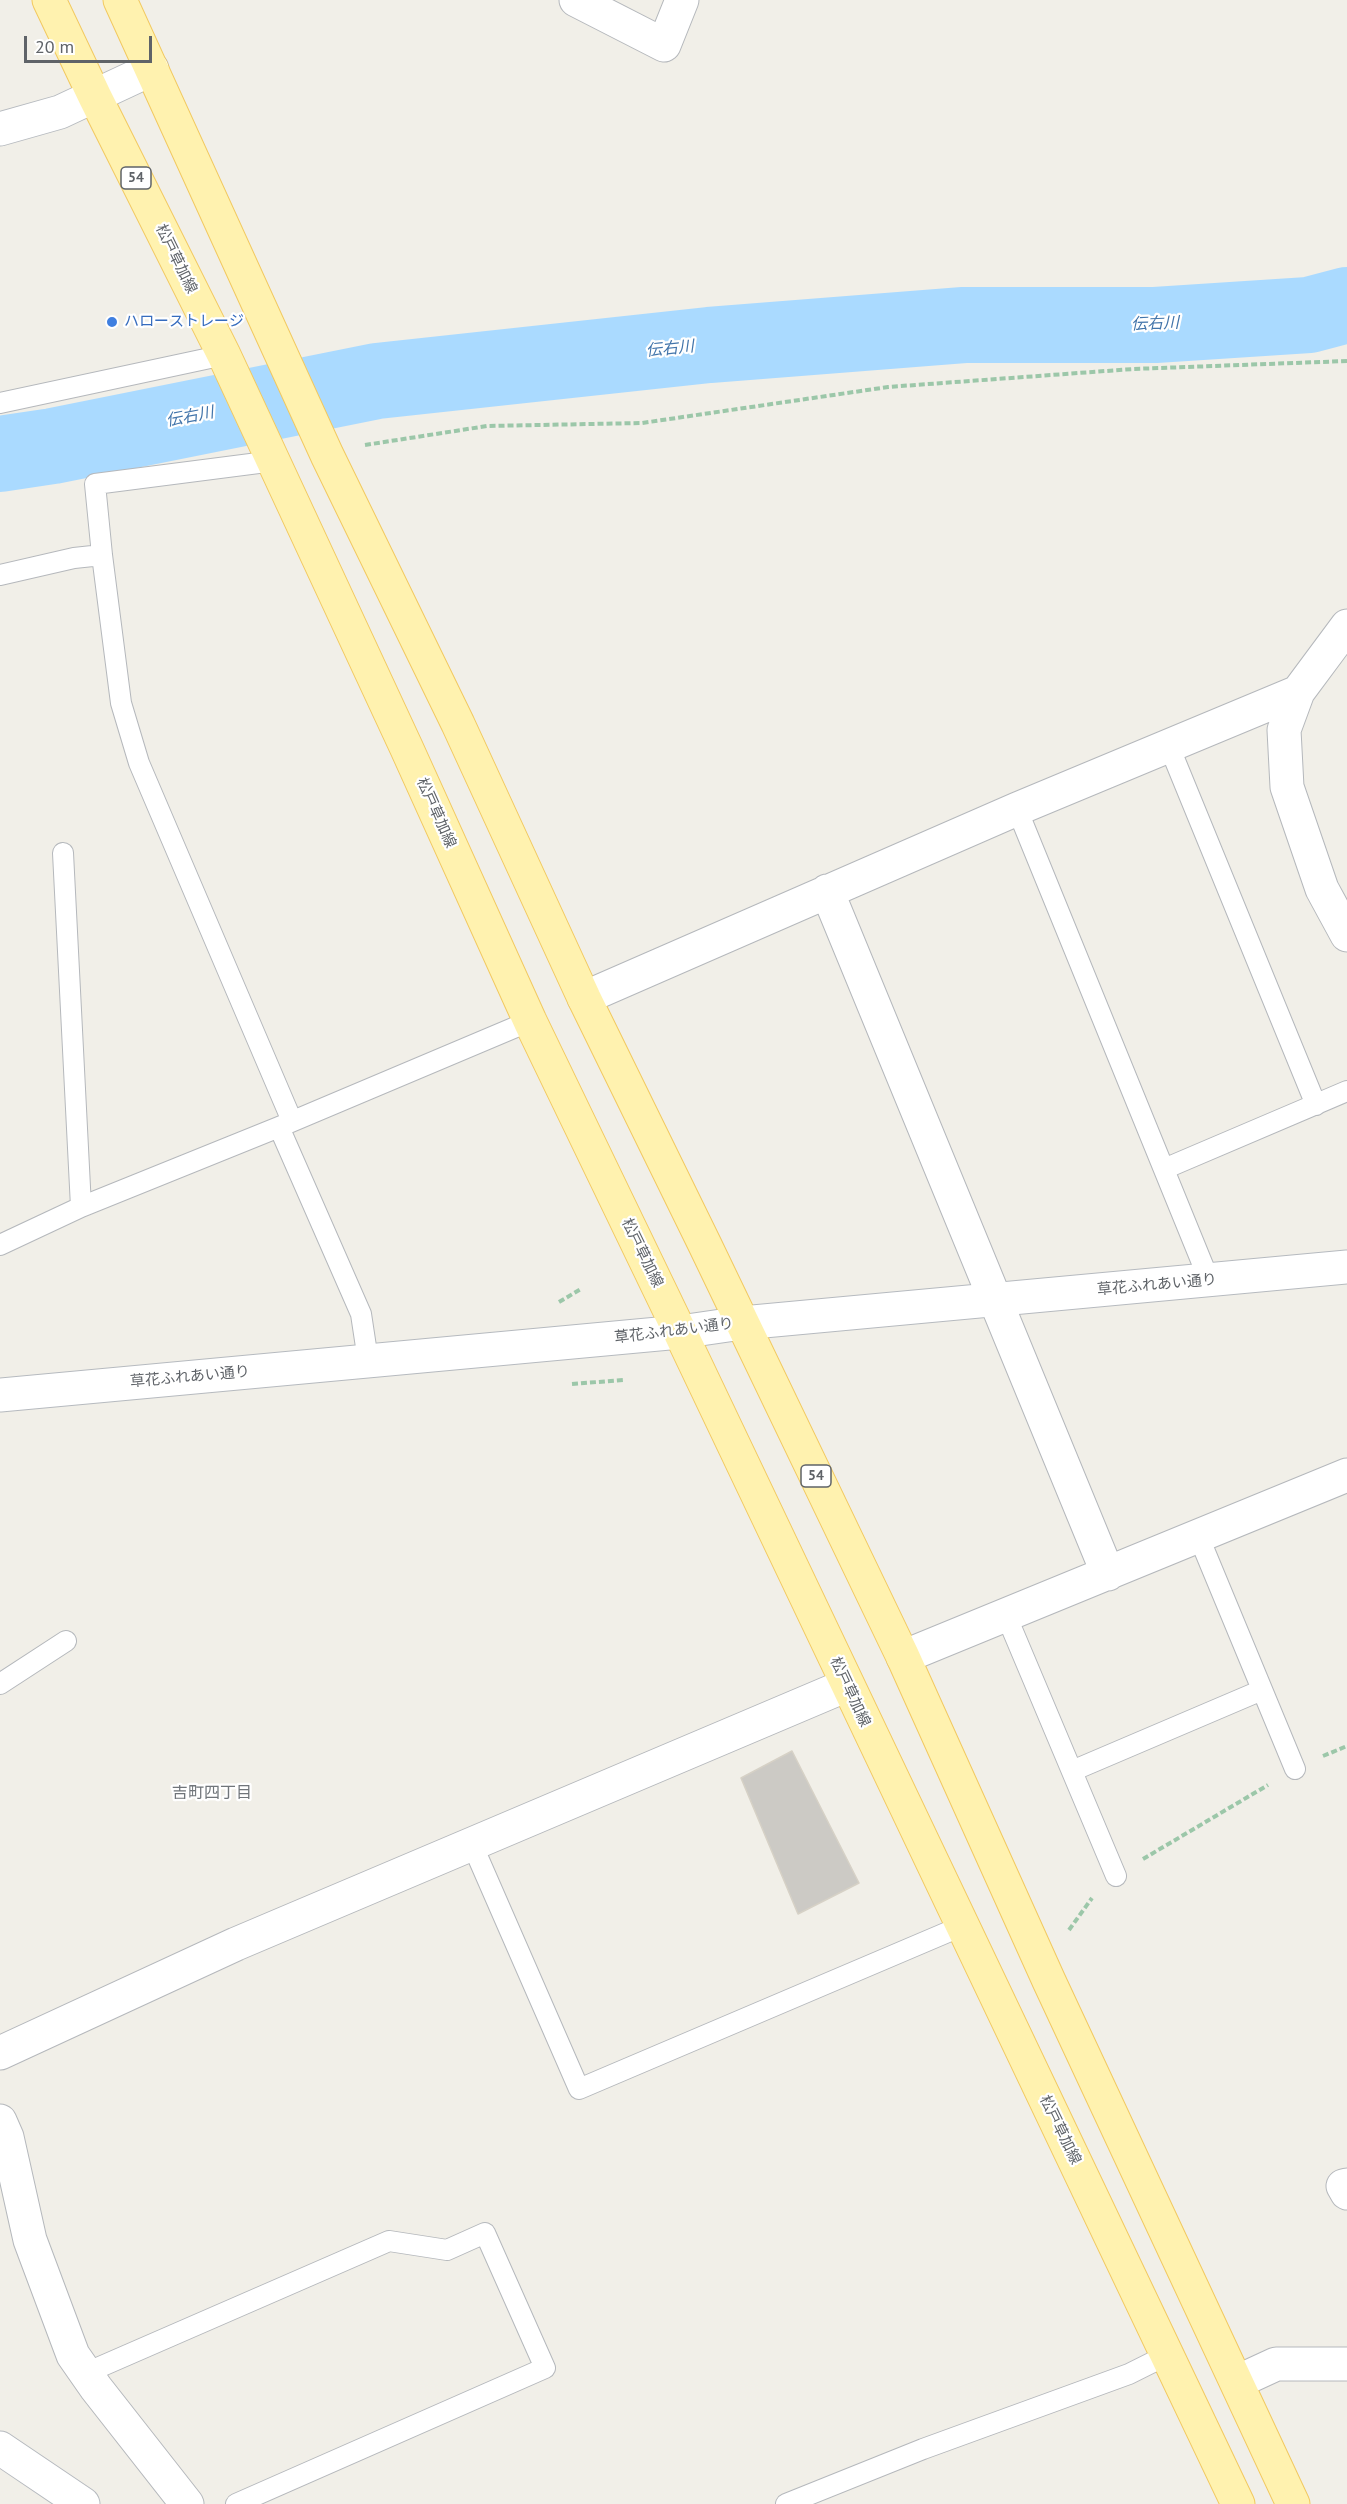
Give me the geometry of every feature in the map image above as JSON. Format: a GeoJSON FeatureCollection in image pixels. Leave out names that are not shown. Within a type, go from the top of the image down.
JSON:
{"type":"FeatureCollection","features":[{"type":"Feature","properties":{"kind":"main road","name":"松戸草加線"},"geometry":{"type":"LineString","coordinates":[[49,0],[224,355],[530,1021],[1238,2504]]}},
{"type":"Feature","properties":{"kind":"main road","name":"54"},"geometry":{"type":"LineString","coordinates":[[120,0],[327,455],[458,724],[584,998],[903,1657],[1054,1992],[1293,2504]]}},
{"type":"Feature","properties":{"kind":"street"},"geometry":{"type":"LineString","coordinates":[[576,0],[664,45],[682,0]]}},
{"type":"Feature","properties":{"kind":"street"},"geometry":{"type":"LineString","coordinates":[[0,129],[60,112],[152,69]]}},
{"type":"Feature","properties":{"kind":"street"},"geometry":{"type":"LineString","coordinates":[[1347,626],[1299,692],[1284,730],[1287,787],[1322,889],[1347,935]]}},
{"type":"Feature","properties":{"kind":"street"},"geometry":{"type":"LineString","coordinates":[[584,998],[1017,809],[1299,692]]}},
{"type":"Feature","properties":{"kind":"street"},"geometry":{"type":"LineString","coordinates":[[827,891],[1108,1574]]}},
{"type":"Feature","properties":{"kind":"street","name":"草花ふれあい通り"},"geometry":{"type":"LineString","coordinates":[[0,1395],[680,1332],[742,1323],[1347,1266]]}},
{"type":"Feature","properties":{"kind":"street"},"geometry":{"type":"LineString","coordinates":[[903,1657],[1347,1474]]}},
{"type":"Feature","properties":{"kind":"street"},"geometry":{"type":"LineString","coordinates":[[0,2052],[236,1944],[846,1685]]}},
{"type":"Feature","properties":{"kind":"street"},"geometry":{"type":"LineString","coordinates":[[0,2121],[7,2137],[30,2240],[73,2355],[187,2504]]}},
{"type":"Feature","properties":{"kind":"street"},"geometry":{"type":"LineString","coordinates":[[1347,2185],[1342,2186],[1347,2193]]}},
{"type":"Feature","properties":{"kind":"street"},"geometry":{"type":"LineString","coordinates":[[1237,2382],[1276,2364],[1347,2364]]}},
{"type":"Feature","properties":{"kind":"street"},"geometry":{"type":"LineString","coordinates":[[0,2448],[83,2504]]}},
{"type":"Feature","properties":{"kind":"lane"},"geometry":{"type":"LineString","coordinates":[[0,403],[224,355]]}},
{"type":"Feature","properties":{"kind":"lane"},"geometry":{"type":"LineString","coordinates":[[274,461],[96,484],[102,555],[122,703],[139,763],[361,1314],[368,1360]]}},
{"type":"Feature","properties":{"kind":"lane"},"geometry":{"type":"LineString","coordinates":[[0,574],[74,558],[102,555]]}},
{"type":"Feature","properties":{"kind":"lane"},"geometry":{"type":"LineString","coordinates":[[1169,746],[1316,1104]]}},
{"type":"Feature","properties":{"kind":"lane"},"geometry":{"type":"LineString","coordinates":[[1017,809],[1209,1280]]}},
{"type":"Feature","properties":{"kind":"lane"},"geometry":{"type":"LineString","coordinates":[[63,853],[81,1207]]}},
{"type":"Feature","properties":{"kind":"lane"},"geometry":{"type":"LineString","coordinates":[[0,1245],[81,1207],[530,1021]]}},
{"type":"Feature","properties":{"kind":"lane"},"geometry":{"type":"LineString","coordinates":[[1164,1169],[1347,1091]]}},
{"type":"Feature","properties":{"kind":"lane"},"geometry":{"type":"LineString","coordinates":[[1198,1535],[1295,1769]]}},
{"type":"Feature","properties":{"kind":"lane"},"geometry":{"type":"LineString","coordinates":[[1006,1615],[1116,1876]]}},
{"type":"Feature","properties":{"kind":"lane"},"geometry":{"type":"LineString","coordinates":[[0,1684],[66,1641]]}},
{"type":"Feature","properties":{"kind":"lane"},"geometry":{"type":"LineString","coordinates":[[1072,1771],[1262,1690]]}},
{"type":"Feature","properties":{"kind":"lane"},"geometry":{"type":"LineString","coordinates":[[472,1844],[579,2089],[962,1926]]}},
{"type":"Feature","properties":{"kind":"lane"},"geometry":{"type":"LineString","coordinates":[[86,2373],[389,2241],[447,2250],[484,2233],[545,2368],[236,2504]]}},
{"type":"Feature","properties":{"kind":"lane"},"geometry":{"type":"LineString","coordinates":[[786,2504],[924,2449],[1129,2374],[1167,2355]]}},
{"type":"Feature","properties":{"kind":"path"},"geometry":{"type":"LineString","coordinates":[[362,446],[487,426],[642,423],[888,387],[1133,369],[1347,361]]}},
{"type":"Feature","properties":{"kind":"path"},"geometry":{"type":"LineString","coordinates":[[1066,1934],[1098,1890],[1116,1876],[1295,1769],[1347,1746]]}},
{"type":"Feature","properties":{"kind":"building"},"geometry":{"type":"Polygon","coordinates":[[[792,1751],[859,1883],[798,1914],[741,1778],[792,1751]]]}},
{"type":"Feature","properties":{"kind":"waterway","name":"伝右川"},"geometry":{"type":"LineString","coordinates":[[0,454],[53,446],[377,381],[709,345],[964,325],[1155,325],[1309,315],[1347,305]]}},
{"type":"Feature","properties":{"kind":"place","name":"ハローストレージ"},"geometry":{"type":"Point","coordinates":[112,322]}},
{"type":"Feature","properties":{"kind":"district","name":"吉町四丁目"},"geometry":{"type":"Point","coordinates":[212,1793]}}]}
